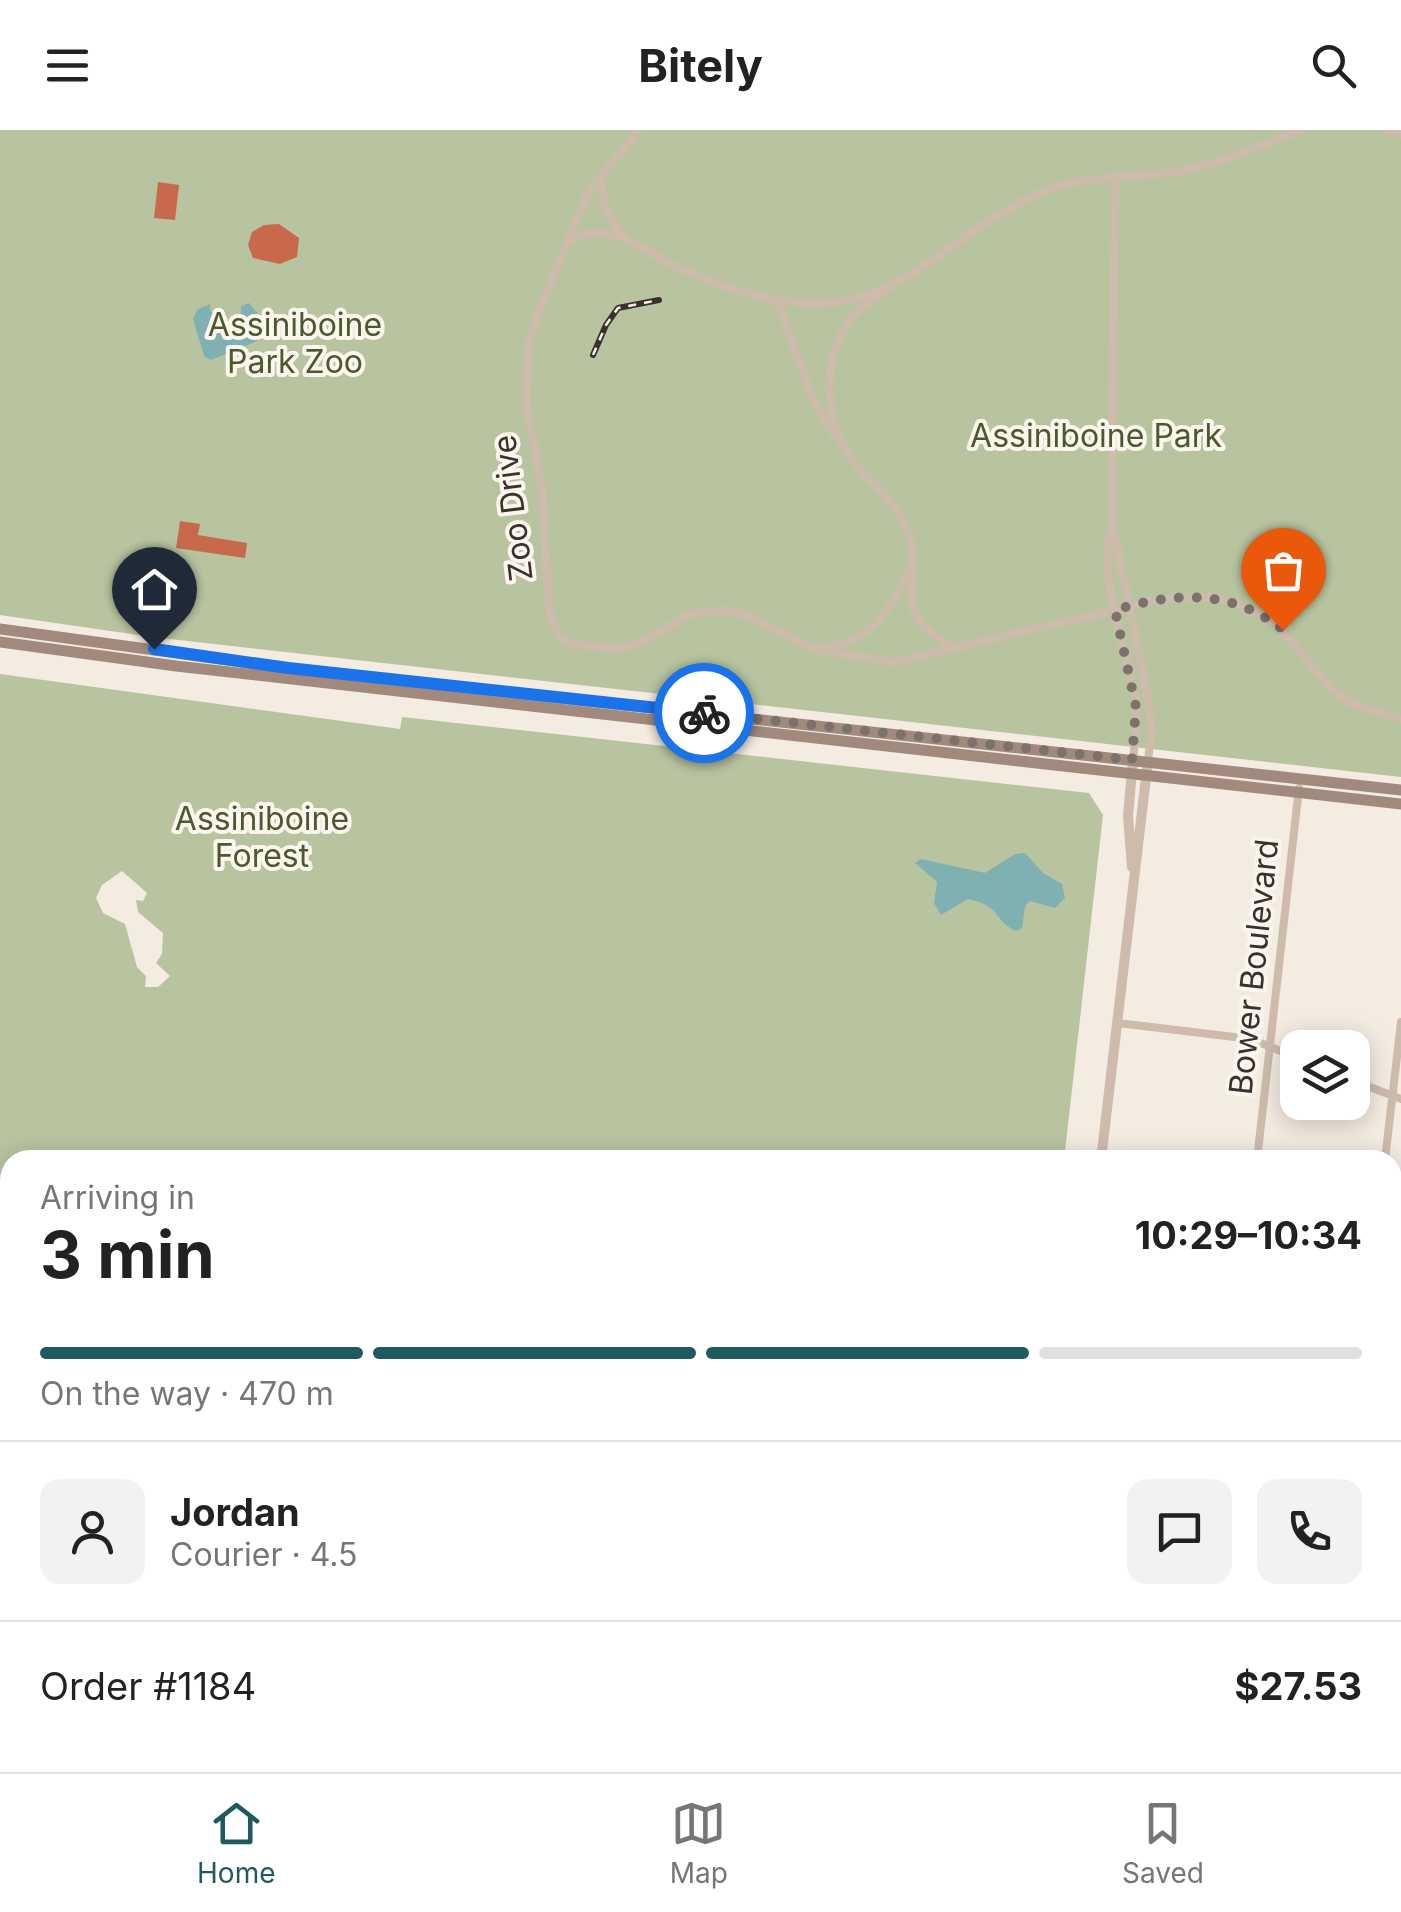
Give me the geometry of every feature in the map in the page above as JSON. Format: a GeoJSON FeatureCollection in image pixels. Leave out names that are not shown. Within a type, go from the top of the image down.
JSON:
{"type":"FeatureCollection","features":[{"type":"Feature","properties":{"kind":"main road"},"geometry":{"type":"LineString","coordinates":[[0,629],[288,668],[1132,767],[1298,793],[1401,804]]}},
{"type":"Feature","properties":{"kind":"main road"},"geometry":{"type":"LineString","coordinates":[[0,642],[176,666],[1132,767]]}},
{"type":"Feature","properties":{"kind":"main road"},"geometry":{"type":"LineString","coordinates":[[1147,769],[1401,790]]}},
{"type":"Feature","properties":{"kind":"street","name":"Zoo Drive"},"geometry":{"type":"LineString","coordinates":[[639,130],[601,174],[576,218],[571,241],[538,314],[525,373],[528,420],[542,493],[554,628],[565,640],[582,647],[619,649],[642,642],[688,615],[722,610],[742,614],[812,647],[885,662],[960,649],[1126,606],[1187,596],[1238,604],[1283,630],[1342,697],[1375,714],[1401,719]]}},
{"type":"Feature","properties":{"kind":"street"},"geometry":{"type":"LineString","coordinates":[[842,447],[829,392],[836,346],[856,312],[900,280],[949,252],[1030,196],[1061,185],[1193,168],[1302,130]]}},
{"type":"Feature","properties":{"kind":"street"},"geometry":{"type":"LineString","coordinates":[[1388,130],[1401,134]]}},
{"type":"Feature","properties":{"kind":"street"},"geometry":{"type":"LineString","coordinates":[[601,174],[604,207],[624,238]]}},
{"type":"Feature","properties":{"kind":"street"},"geometry":{"type":"LineString","coordinates":[[1102,1150],[1151,732],[1148,698],[1126,606],[1112,522],[1115,176]]}},
{"type":"Feature","properties":{"kind":"street"},"geometry":{"type":"LineString","coordinates":[[571,241],[593,233],[624,238],[716,283],[777,299],[839,302],[900,280]]}},
{"type":"Feature","properties":{"kind":"street"},"geometry":{"type":"LineString","coordinates":[[777,299],[813,400],[842,447],[900,515],[911,547],[910,597],[919,622],[935,638],[960,649]]}},
{"type":"Feature","properties":{"kind":"street"},"geometry":{"type":"LineString","coordinates":[[1112,522],[1108,536],[1115,610],[1136,707],[1128,816],[1134,882]]}},
{"type":"Feature","properties":{"kind":"street"},"geometry":{"type":"LineString","coordinates":[[812,647],[842,645],[875,627],[894,605],[911,570]]}},
{"type":"Feature","properties":{"kind":"street","name":"Bower Boulevard"},"geometry":{"type":"LineString","coordinates":[[1258,1150],[1300,779]]}},
{"type":"Feature","properties":{"kind":"street"},"geometry":{"type":"LineString","coordinates":[[1387,1150],[1397,1097],[1401,1022]]}},
{"type":"Feature","properties":{"kind":"street"},"geometry":{"type":"LineString","coordinates":[[1118,1023],[1251,1039],[1280,1051]]}},
{"type":"Feature","properties":{"kind":"street"},"geometry":{"type":"LineString","coordinates":[[1370,1087],[1397,1097]]}},
{"type":"Feature","properties":{"kind":"green space","name":"Assiniboine Park"},"geometry":{"type":"Polygon","coordinates":[[[0,130],[1401,130],[1401,777],[152,637],[0,615],[0,130]]]}},
{"type":"Feature","properties":{"kind":"green space","name":"Assiniboine Forest"},"geometry":{"type":"Polygon","coordinates":[[[0,674],[400,729],[402,717],[1089,793],[1103,815],[1065,1150],[0,1150],[0,674]],[[122,871],[102,885],[96,898],[103,913],[125,924],[137,967],[146,976],[145,987],[158,987],[170,976],[156,963],[162,954],[163,933],[138,912],[136,900],[143,901],[147,893],[122,871]]]}},
{"type":"Feature","properties":{"kind":"water"},"geometry":{"type":"Polygon","coordinates":[[[249,303],[264,321],[263,334],[257,341],[211,360],[204,356],[193,319],[197,310],[210,304],[211,312],[216,313],[223,307],[227,316],[212,322],[213,328],[240,332],[241,306],[249,303]]]}},
{"type":"Feature","properties":{"kind":"water"},"geometry":{"type":"Polygon","coordinates":[[[1025,853],[1043,873],[1062,884],[1065,898],[1055,908],[1030,901],[1025,906],[1022,928],[1016,931],[987,906],[968,899],[941,915],[934,903],[937,882],[915,863],[921,859],[985,873],[1015,854],[1025,853]]]}},
{"type":"Feature","properties":{"kind":"building"},"geometry":{"type":"Polygon","coordinates":[[[158,182],[179,185],[175,220],[154,218],[158,182]]]}},
{"type":"Feature","properties":{"kind":"building"},"geometry":{"type":"Polygon","coordinates":[[[279,224],[299,238],[297,257],[280,264],[253,258],[248,245],[252,232],[264,225],[279,224]]]}},
{"type":"Feature","properties":{"kind":"building"},"geometry":{"type":"Polygon","coordinates":[[[180,521],[200,524],[198,535],[247,543],[245,558],[176,548],[180,521]]]}},
{"type":"Feature","properties":{"kind":"railway"},"geometry":{"type":"LineString","coordinates":[[593,355],[618,308],[659,300]]}},
{"type":"Feature","properties":{"kind":"way so far"},"geometry":{"type":"LineString","coordinates":[[704,713],[1132,760],[1136,707],[1115,610],[1172,597],[1224,599],[1258,613],[1283,630]]}},
{"type":"Feature","properties":{"kind":"route"},"geometry":{"type":"LineString","coordinates":[[154,649],[288,668],[704,713]]}},
{"type":"Feature","properties":{"kind":"park label","name":"Assiniboine Park Zoo"},"geometry":{"type":"Point","coordinates":[295,344]}}]}
